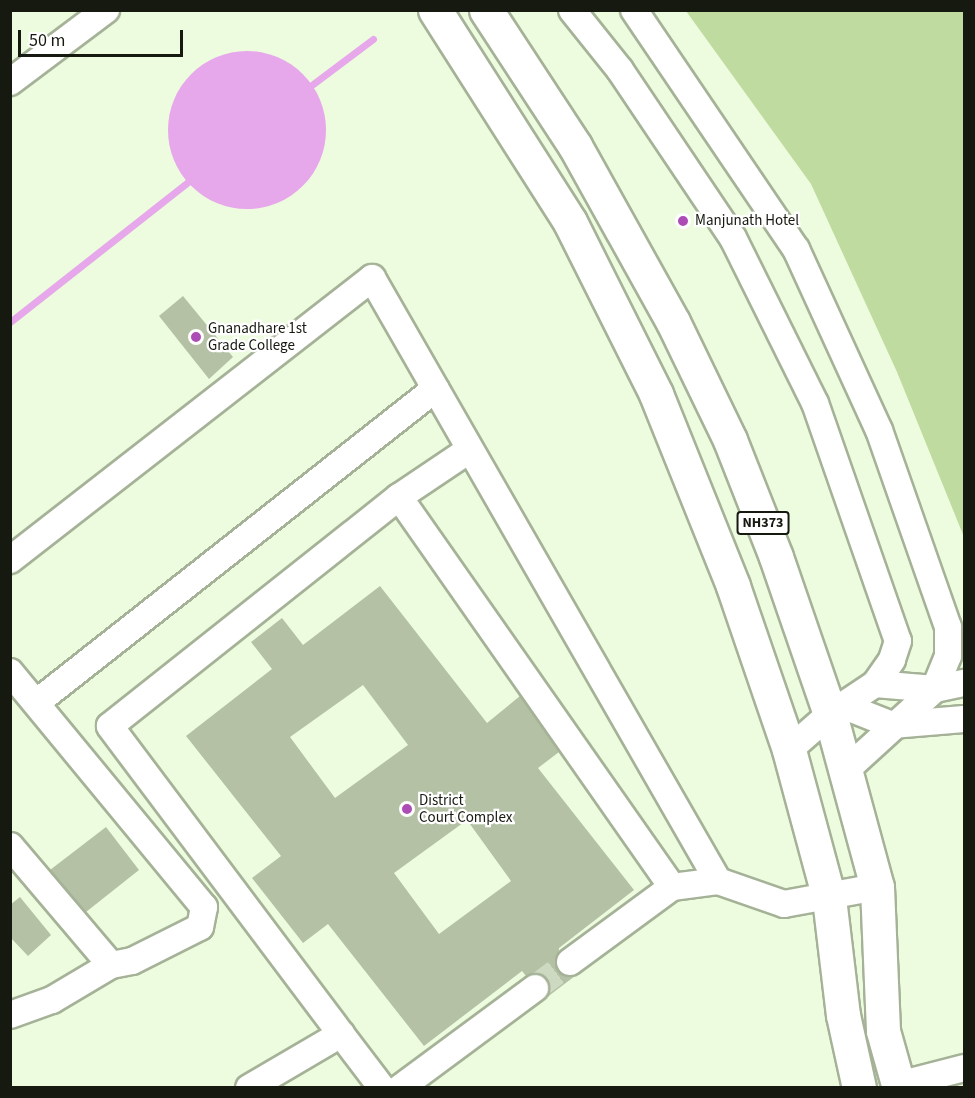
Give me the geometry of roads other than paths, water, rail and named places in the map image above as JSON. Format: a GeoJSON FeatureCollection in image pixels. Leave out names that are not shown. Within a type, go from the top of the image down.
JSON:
{"type":"FeatureCollection","features":[{"type":"Feature","properties":{"kind":"highway","name":"NH373"},"geometry":{"type":"LineString","coordinates":[[435,10],[570,222],[656,394],[733,586],[789,750],[829,898],[843,1014],[859,1088]]}},
{"type":"Feature","properties":{"kind":"highway","name":"NH373"},"geometry":{"type":"LineString","coordinates":[[486,10],[575,147],[673,322],[730,440],[837,710],[846,770],[877,887],[883,1031],[898,1086]]}},
{"type":"Feature","properties":{"kind":"street"},"geometry":{"type":"LineString","coordinates":[[10,82],[106,10]]}},
{"type":"Feature","properties":{"kind":"street"},"geometry":{"type":"LineString","coordinates":[[634,10],[796,249],[879,430],[948,627],[948,656],[935,689],[846,770]]}},
{"type":"Feature","properties":{"kind":"street"},"geometry":{"type":"LineString","coordinates":[[574,11],[620,70],[733,238],[815,403],[898,641],[892,660],[875,684],[837,710],[789,750]]}},
{"type":"Feature","properties":{"kind":"street"},"geometry":{"type":"LineString","coordinates":[[10,560],[372,278],[718,881]]}},
{"type":"Feature","properties":{"kind":"street"},"geometry":{"type":"LineString","coordinates":[[36,703],[435,389]]}},
{"type":"Feature","properties":{"kind":"street"},"geometry":{"type":"LineString","coordinates":[[382,1088],[110,726],[399,497],[469,450]]}},
{"type":"Feature","properties":{"kind":"street"},"geometry":{"type":"LineString","coordinates":[[399,497],[672,887]]}},
{"type":"Feature","properties":{"kind":"street"},"geometry":{"type":"LineString","coordinates":[[10,672],[204,907],[200,927],[132,961],[111,965],[52,1000],[10,1015]]}},
{"type":"Feature","properties":{"kind":"street"},"geometry":{"type":"LineString","coordinates":[[875,684],[935,689],[964,683]]}},
{"type":"Feature","properties":{"kind":"street"},"geometry":{"type":"LineString","coordinates":[[837,710],[892,726],[964,719]]}},
{"type":"Feature","properties":{"kind":"street"},"geometry":{"type":"LineString","coordinates":[[10,846],[111,965]]}},
{"type":"Feature","properties":{"kind":"street"},"geometry":{"type":"LineString","coordinates":[[570,962],[672,887],[718,881],[784,904],[829,898],[877,887]]}},
{"type":"Feature","properties":{"kind":"street"},"geometry":{"type":"LineString","coordinates":[[400,1088],[535,988]]}},
{"type":"Feature","properties":{"kind":"street"},"geometry":{"type":"LineString","coordinates":[[264,1084],[341,1034]]}},
{"type":"Feature","properties":{"kind":"street"},"geometry":{"type":"LineString","coordinates":[[898,1086],[964,1068]]}},
{"type":"Feature","properties":{"kind":"waterway"},"geometry":{"type":"LineString","coordinates":[[313,84],[373,39]]}},
{"type":"Feature","properties":{"kind":"waterway"},"geometry":{"type":"LineString","coordinates":[[10,322],[188,182]]}},
{"type":"Feature","properties":{"kind":"tunnel"},"geometry":{"type":"LineString","coordinates":[[535,988],[570,962]]}},
{"type":"Feature","properties":{"kind":"place","name":"Manjunath Hotel"},"geometry":{"type":"Point","coordinates":[683,221]}},
{"type":"Feature","properties":{"kind":"place","name":"Gnanadhare 1st Grade College"},"geometry":{"type":"Point","coordinates":[196,337]}},
{"type":"Feature","properties":{"kind":"place","name":"District Court Complex"},"geometry":{"type":"Point","coordinates":[407,809]}}]}
